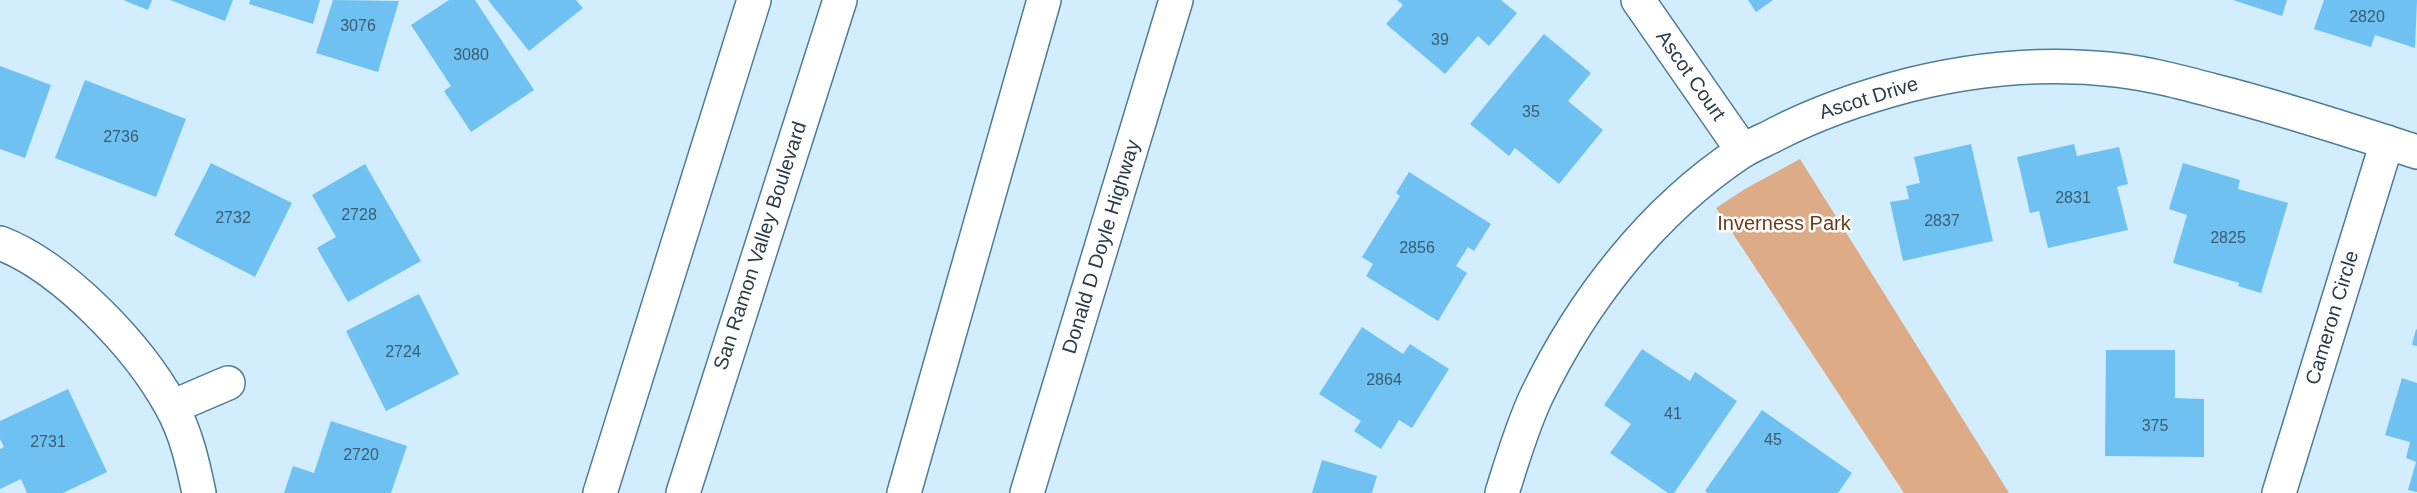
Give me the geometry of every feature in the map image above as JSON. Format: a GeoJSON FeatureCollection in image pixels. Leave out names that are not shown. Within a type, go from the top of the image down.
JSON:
{"type":"FeatureCollection","features":[{"type":"Feature","properties":{"kind":"main road"},"geometry":{"type":"LineString","coordinates":[[600,493],[754,0]]}},
{"type":"Feature","properties":{"kind":"main road","name":"San Ramon Valley Boulevard"},"geometry":{"type":"LineString","coordinates":[[683,493],[840,0]]}},
{"type":"Feature","properties":{"kind":"main road"},"geometry":{"type":"LineString","coordinates":[[904,493],[1044,0]]}},
{"type":"Feature","properties":{"kind":"main road","name":"Donald D Doyle Highway"},"geometry":{"type":"LineString","coordinates":[[1027,493],[1176,0]]}},
{"type":"Feature","properties":{"kind":"main road","name":"Ascot Court"},"geometry":{"type":"LineString","coordinates":[[1638,0],[1743,151]]}},
{"type":"Feature","properties":{"kind":"main road","name":"Ascot Drive"},"geometry":{"type":"LineString","coordinates":[[1502,493],[1535,400],[1561,349],[1605,281],[1650,230],[1696,187],[1743,151],[1810,117],[1869,96],[1930,80],[1991,69],[2052,66],[2118,70],[2183,83],[2290,110],[2402,147]]}},
{"type":"Feature","properties":{"kind":"main road","name":"Cameron Circle"},"geometry":{"type":"LineString","coordinates":[[2279,493],[2402,147]]}},
{"type":"Feature","properties":{"kind":"main road"},"geometry":{"type":"LineString","coordinates":[[0,243],[45,269],[82,298],[147,368],[172,407],[190,452],[200,493]]}},
{"type":"Feature","properties":{"kind":"main road"},"geometry":{"type":"LineString","coordinates":[[172,407],[228,383]]}},
{"type":"Feature","properties":{"kind":"green space","name":"Inverness Park"},"geometry":{"type":"Polygon","coordinates":[[[1800,159],[2009,493],[1904,493],[1716,208],[1800,159]]]}},
{"type":"Feature","properties":{"kind":"building"},"geometry":{"type":"Polygon","coordinates":[[[123,0],[152,0],[148,10],[123,0]]]}},
{"type":"Feature","properties":{"kind":"building"},"geometry":{"type":"Polygon","coordinates":[[[170,0],[233,0],[225,21],[170,0]]]}},
{"type":"Feature","properties":{"kind":"building"},"geometry":{"type":"Polygon","coordinates":[[[250,0],[320,0],[313,24],[249,4],[250,0]]]}},
{"type":"Feature","properties":{"kind":"building"},"geometry":{"type":"Polygon","coordinates":[[[333,0],[399,1],[378,72],[316,53],[333,0]]]}},
{"type":"Feature","properties":{"kind":"building"},"geometry":{"type":"Polygon","coordinates":[[[449,0],[475,0],[534,90],[471,132],[444,91],[451,86],[411,25],[449,0]]]}},
{"type":"Feature","properties":{"kind":"building"},"geometry":{"type":"Polygon","coordinates":[[[488,0],[576,0],[583,8],[529,51],[488,0]]]}},
{"type":"Feature","properties":{"kind":"building"},"geometry":{"type":"Polygon","coordinates":[[[1397,0],[1501,0],[1517,13],[1489,46],[1478,36],[1445,74],[1386,24],[1403,5],[1397,0]]]}},
{"type":"Feature","properties":{"kind":"building"},"geometry":{"type":"Polygon","coordinates":[[[1748,0],[1773,0],[1756,12],[1748,0]]]}},
{"type":"Feature","properties":{"kind":"building"},"geometry":{"type":"Polygon","coordinates":[[[2233,0],[2287,0],[2282,16],[2233,0]]]}},
{"type":"Feature","properties":{"kind":"building"},"geometry":{"type":"Polygon","coordinates":[[[2324,0],[2417,0],[2415,48],[2375,35],[2371,47],[2314,29],[2324,0]]]}},
{"type":"Feature","properties":{"kind":"building"},"geometry":{"type":"Polygon","coordinates":[[[1544,34],[1591,73],[1568,101],[1603,130],[1559,184],[1515,148],[1509,156],[1470,124],[1544,34]]]}},
{"type":"Feature","properties":{"kind":"building"},"geometry":{"type":"Polygon","coordinates":[[[0,66],[51,85],[25,158],[0,149],[0,66]]]}},
{"type":"Feature","properties":{"kind":"building"},"geometry":{"type":"Polygon","coordinates":[[[85,80],[186,119],[156,197],[55,158],[85,80]]]}},
{"type":"Feature","properties":{"kind":"building"},"geometry":{"type":"Polygon","coordinates":[[[1971,144],[1993,241],[1903,261],[1890,202],[1909,199],[1906,186],[1920,183],[1914,157],[1971,144]]]}},
{"type":"Feature","properties":{"kind":"building"},"geometry":{"type":"Polygon","coordinates":[[[2074,144],[2077,156],[2119,147],[2128,184],[2117,187],[2128,230],[2048,248],[2039,211],[2030,213],[2017,157],[2074,144]]]}},
{"type":"Feature","properties":{"kind":"building"},"geometry":{"type":"Polygon","coordinates":[[[211,163],[292,203],[255,277],[174,235],[211,163]]]}},
{"type":"Feature","properties":{"kind":"building"},"geometry":{"type":"Polygon","coordinates":[[[2183,163],[2240,180],[2238,189],[2288,203],[2261,293],[2238,286],[2239,283],[2173,263],[2187,215],[2169,209],[2183,163]]]}},
{"type":"Feature","properties":{"kind":"building"},"geometry":{"type":"Polygon","coordinates":[[[365,164],[421,261],[348,302],[317,248],[336,237],[312,195],[365,164]]]}},
{"type":"Feature","properties":{"kind":"building"},"geometry":{"type":"Polygon","coordinates":[[[1409,172],[1491,224],[1474,251],[1468,247],[1456,266],[1467,273],[1438,321],[1366,276],[1373,264],[1362,257],[1400,196],[1396,193],[1409,172]]]}},
{"type":"Feature","properties":{"kind":"building"},"geometry":{"type":"Polygon","coordinates":[[[419,294],[459,374],[386,411],[346,331],[419,294]]]}},
{"type":"Feature","properties":{"kind":"building"},"geometry":{"type":"Polygon","coordinates":[[[1362,327],[1403,354],[1410,344],[1449,369],[1412,428],[1399,420],[1381,449],[1354,431],[1361,421],[1319,394],[1362,327]]]}},
{"type":"Feature","properties":{"kind":"building"},"geometry":{"type":"Polygon","coordinates":[[[2417,330],[2417,346],[2412,345],[2417,330]]]}},
{"type":"Feature","properties":{"kind":"building"},"geometry":{"type":"Polygon","coordinates":[[[1642,349],[1690,381],[1695,372],[1737,401],[1674,493],[1668,493],[1610,453],[1631,424],[1604,405],[1642,349]]]}},
{"type":"Feature","properties":{"kind":"building"},"geometry":{"type":"Polygon","coordinates":[[[2106,350],[2175,350],[2175,398],[2204,399],[2204,457],[2105,456],[2106,350]]]}},
{"type":"Feature","properties":{"kind":"building"},"geometry":{"type":"Polygon","coordinates":[[[2402,378],[2417,383],[2417,492],[2408,490],[2416,462],[2406,458],[2410,442],[2385,435],[2402,378]]]}},
{"type":"Feature","properties":{"kind":"building"},"geometry":{"type":"Polygon","coordinates":[[[68,389],[107,472],[63,493],[27,493],[21,479],[0,489],[0,449],[4,447],[0,439],[0,421],[68,389]]]}},
{"type":"Feature","properties":{"kind":"building"},"geometry":{"type":"Polygon","coordinates":[[[1762,410],[1852,473],[1838,493],[1708,493],[1705,491],[1762,410]]]}},
{"type":"Feature","properties":{"kind":"building"},"geometry":{"type":"Polygon","coordinates":[[[331,421],[407,446],[391,493],[284,493],[293,466],[314,473],[331,421]]]}},
{"type":"Feature","properties":{"kind":"building"},"geometry":{"type":"Polygon","coordinates":[[[1322,460],[1377,476],[1372,493],[1312,493],[1322,460]]]}}]}
